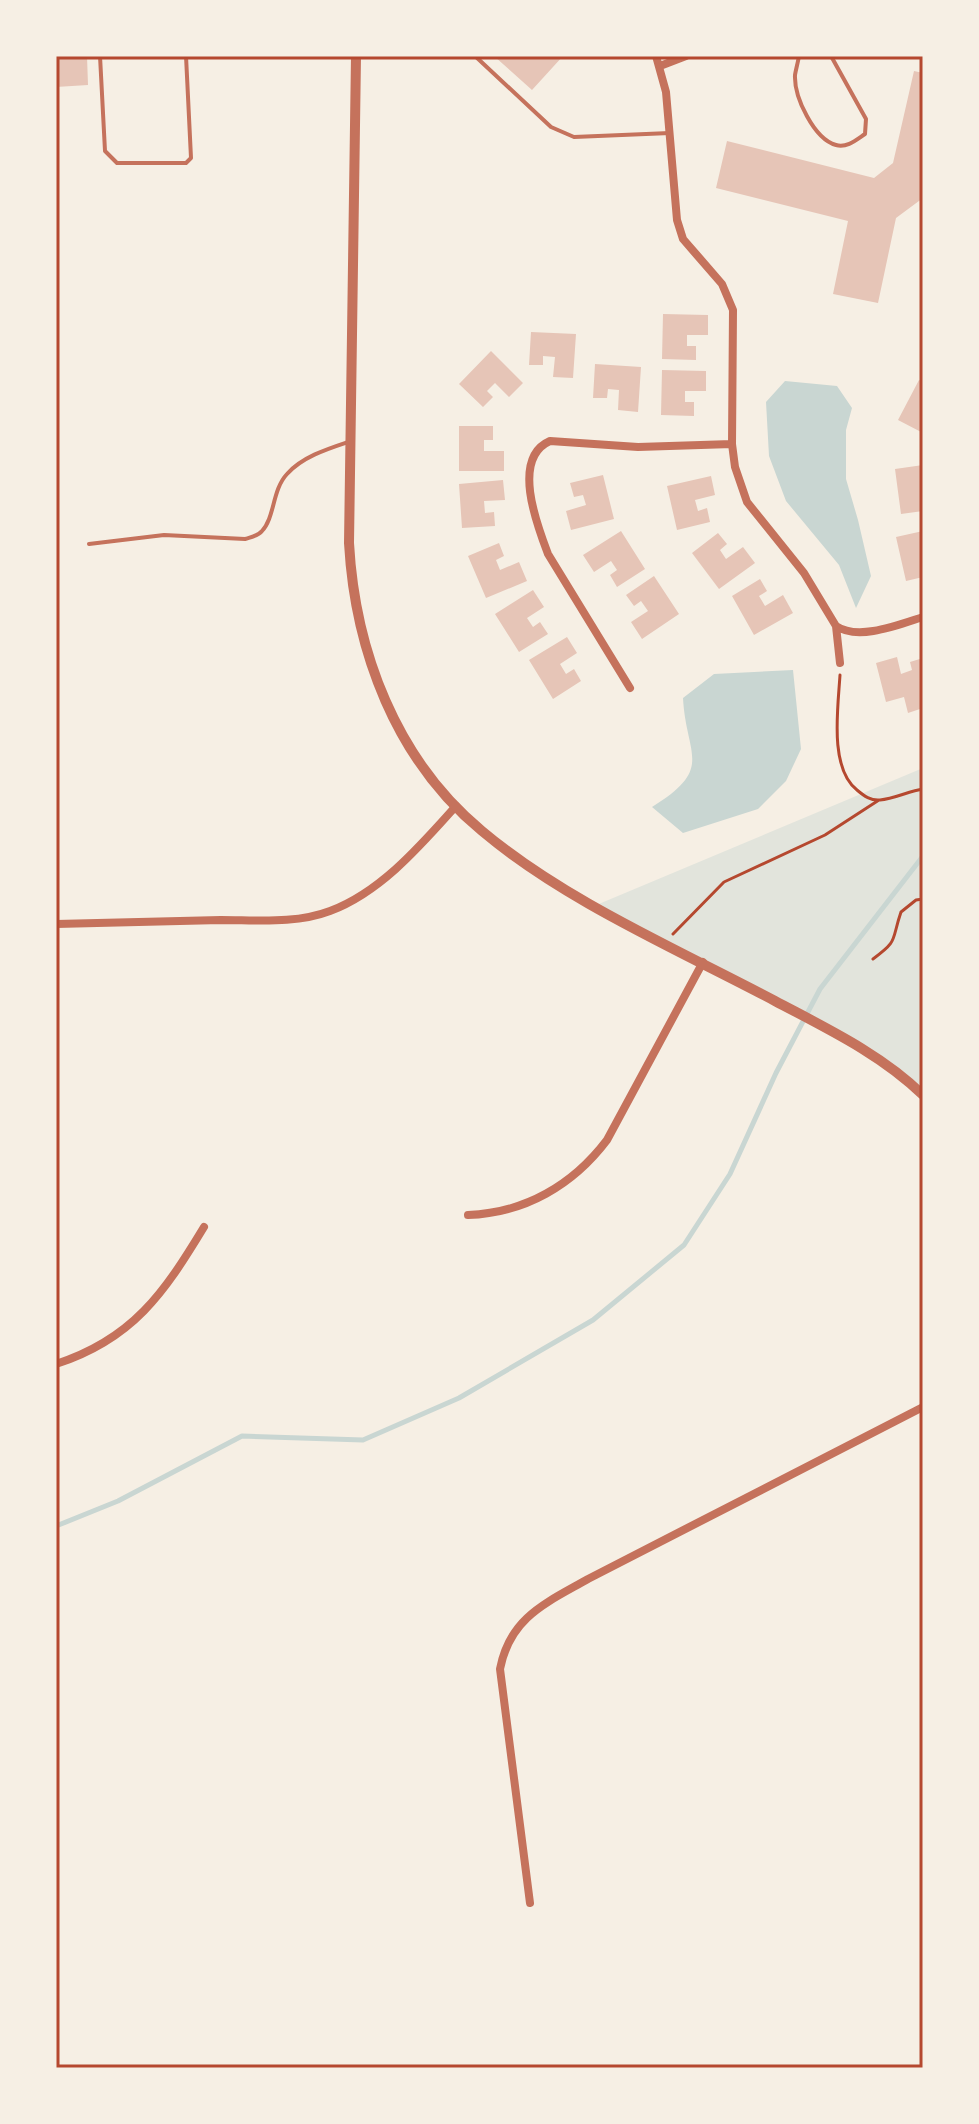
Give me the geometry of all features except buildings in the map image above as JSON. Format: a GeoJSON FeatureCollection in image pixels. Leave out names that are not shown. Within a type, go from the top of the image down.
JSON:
{"type":"FeatureCollection","features":[{"type":"Feature","properties":{"kind":"street"},"geometry":{"type":"LineString","coordinates":[[356,56],[351,580],[368,658],[391,713],[411,748],[456,806],[492,839],[554,883],[844,1038],[889,1066],[923,1095]]}},
{"type":"Feature","properties":{"kind":"street"},"geometry":{"type":"LineString","coordinates":[[656,56],[666,92],[677,220],[683,239],[722,284],[733,310],[732,444],[735,467],[747,502],[804,573],[836,626],[840,663]]}},
{"type":"Feature","properties":{"kind":"street"},"geometry":{"type":"LineString","coordinates":[[660,66],[686,56]]}},
{"type":"Feature","properties":{"kind":"street"},"geometry":{"type":"LineString","coordinates":[[630,688],[548,554],[531,497],[531,459],[542,445],[550,441],[638,447],[732,444]]}},
{"type":"Feature","properties":{"kind":"street"},"geometry":{"type":"LineString","coordinates":[[836,626],[856,633],[923,617]]}},
{"type":"Feature","properties":{"kind":"street"},"geometry":{"type":"LineString","coordinates":[[56,924],[277,920],[328,912],[363,894],[384,878],[456,806]]}},
{"type":"Feature","properties":{"kind":"street"},"geometry":{"type":"LineString","coordinates":[[468,1215],[493,1214],[533,1202],[572,1178],[593,1158],[607,1140],[703,962]]}},
{"type":"Feature","properties":{"kind":"street"},"geometry":{"type":"LineString","coordinates":[[56,1364],[98,1346],[133,1323],[172,1279],[204,1227]]}},
{"type":"Feature","properties":{"kind":"street"},"geometry":{"type":"LineString","coordinates":[[530,1903],[500,1669],[508,1641],[522,1621],[536,1609],[588,1579],[923,1407]]}},
{"type":"Feature","properties":{"kind":"lane"},"geometry":{"type":"LineString","coordinates":[[100,56],[105,151],[117,163],[186,163],[191,158],[186,56]]}},
{"type":"Feature","properties":{"kind":"lane"},"geometry":{"type":"LineString","coordinates":[[475,56],[551,127],[574,137],[670,133]]}},
{"type":"Feature","properties":{"kind":"lane"},"geometry":{"type":"LineString","coordinates":[[799,56],[795,77],[801,107],[824,139],[838,146],[852,144],[865,134],[866,119],[831,56]]}},
{"type":"Feature","properties":{"kind":"lane"},"geometry":{"type":"LineString","coordinates":[[89,544],[164,535],[245,539],[258,534],[266,524],[277,487],[287,473],[322,451],[350,441]]}},
{"type":"Feature","properties":{"kind":"path"},"geometry":{"type":"LineString","coordinates":[[840,663],[837,741],[843,774],[866,797],[879,800]]}},
{"type":"Feature","properties":{"kind":"path"},"geometry":{"type":"LineString","coordinates":[[665,942],[724,882],[825,835],[879,800],[923,789]]}},
{"type":"Feature","properties":{"kind":"path"},"geometry":{"type":"LineString","coordinates":[[873,959],[896,939],[901,912],[916,900],[923,899]]}},
{"type":"Feature","properties":{"kind":"shaded area"},"geometry":{"type":"Polygon","coordinates":[[[785,381],[837,386],[852,408],[846,430],[846,479],[871,576],[856,608],[839,565],[786,501],[769,456],[766,402],[785,381]]]}},
{"type":"Feature","properties":{"kind":"shaded area"},"geometry":{"type":"Polygon","coordinates":[[[793,670],[801,749],[786,781],[758,809],[683,833],[652,807],[684,782],[690,771],[691,748],[683,698],[714,674],[793,670]]]}},
{"type":"Feature","properties":{"kind":"shaded area"},"geometry":{"type":"Polygon","coordinates":[[[923,768],[923,1095],[889,1066],[594,906],[923,768]]]}},
{"type":"Feature","properties":{"kind":"waterway"},"geometry":{"type":"LineString","coordinates":[[56,1526],[118,1501],[242,1436],[363,1440],[459,1398],[593,1320],[684,1245],[730,1174],[776,1073],[820,989],[923,856]]}}]}
